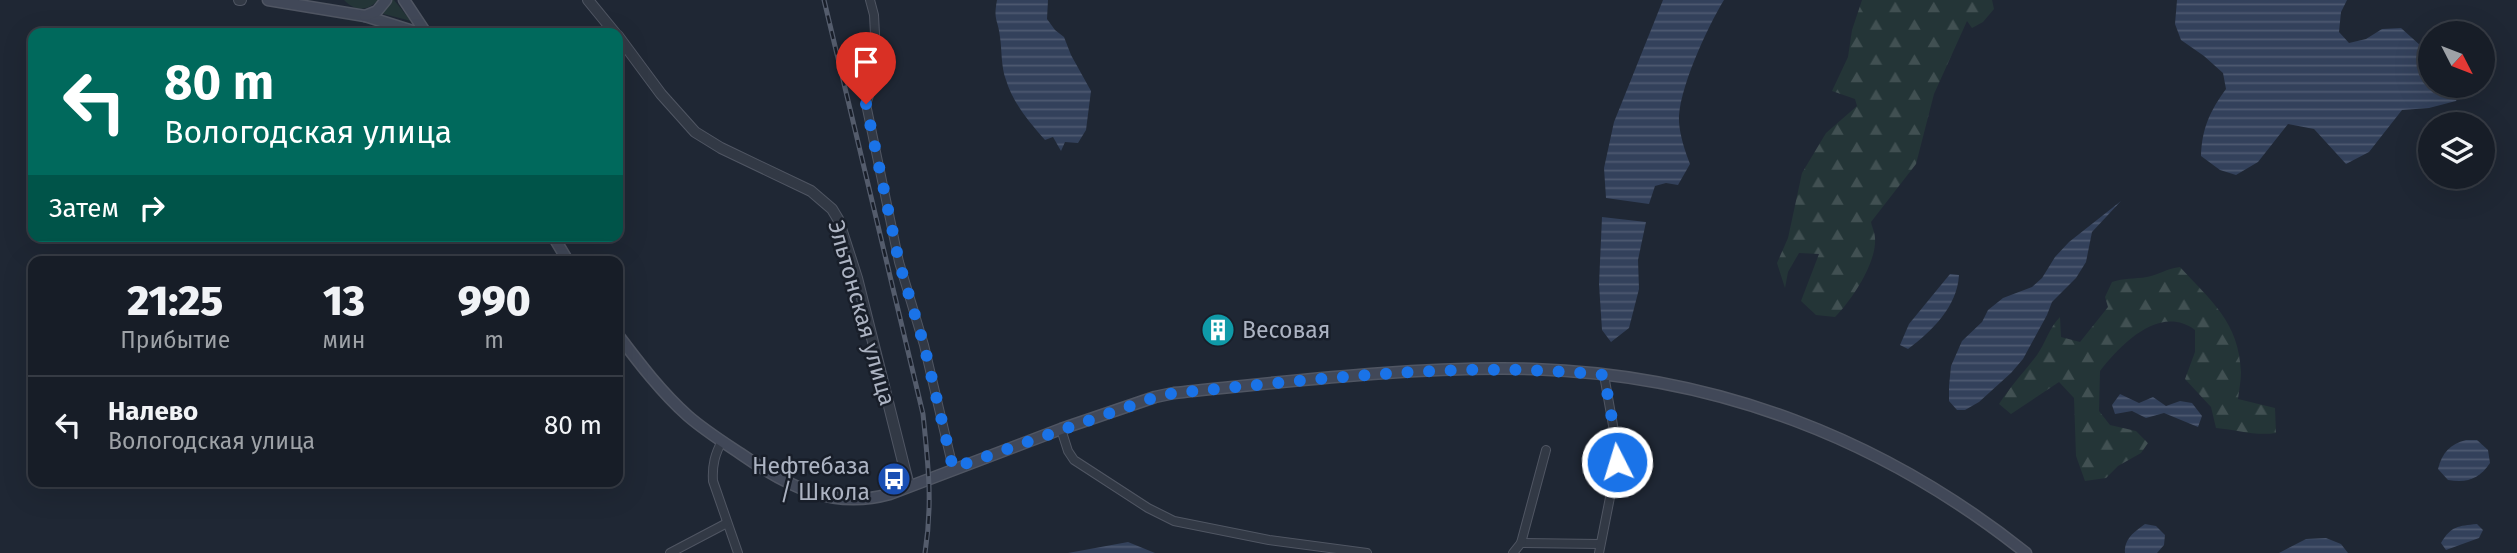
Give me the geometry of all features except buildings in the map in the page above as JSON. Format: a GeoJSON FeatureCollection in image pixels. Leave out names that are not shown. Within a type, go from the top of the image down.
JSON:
{"type":"FeatureCollection","features":[{"type":"Feature","properties":{"kind":"main road"},"geometry":{"type":"LineString","coordinates":[[268,0],[365,16],[403,28]]}},
{"type":"Feature","properties":{"kind":"main road"},"geometry":{"type":"LineString","coordinates":[[337,0],[351,14]]}},
{"type":"Feature","properties":{"kind":"main road"},"geometry":{"type":"LineString","coordinates":[[365,16],[377,11],[386,0]]}},
{"type":"Feature","properties":{"kind":"main road"},"geometry":{"type":"LineString","coordinates":[[404,0],[423,28]]}},
{"type":"Feature","properties":{"kind":"main road"},"geometry":{"type":"LineString","coordinates":[[623,342],[636,360],[688,416],[780,480],[804,491],[830,497],[866,499],[890,494],[953,468],[1156,397],[1221,387],[1372,374],[1532,369],[1604,375],[1710,392],[1811,426],[1922,480],[2026,553]]}},
{"type":"Feature","properties":{"kind":"street","name":"Эльтонская улица"},"geometry":{"type":"LineString","coordinates":[[588,0],[611,28]]}},
{"type":"Feature","properties":{"kind":"street"},"geometry":{"type":"LineString","coordinates":[[870,0],[874,15],[877,73],[866,104],[899,262],[924,345],[953,468]]}},
{"type":"Feature","properties":{"kind":"street","name":"Эльтонская улица"},"geometry":{"type":"LineString","coordinates":[[623,43],[661,94],[695,132],[721,148],[811,191],[832,209],[838,219],[857,278],[909,486]]}},
{"type":"Feature","properties":{"kind":"street"},"geometry":{"type":"LineString","coordinates":[[1521,543],[1600,549],[1617,462],[1604,375]]}},
{"type":"Feature","properties":{"kind":"street"},"geometry":{"type":"LineString","coordinates":[[1061,429],[1074,460],[1148,508],[1174,521],[1269,540],[1367,553]]}},
{"type":"Feature","properties":{"kind":"street"},"geometry":{"type":"LineString","coordinates":[[722,441],[712,468],[713,481],[738,553]]}},
{"type":"Feature","properties":{"kind":"street"},"geometry":{"type":"LineString","coordinates":[[1513,553],[1521,543],[1546,450]]}},
{"type":"Feature","properties":{"kind":"street"},"geometry":{"type":"LineString","coordinates":[[670,553],[727,523]]}},
{"type":"Feature","properties":{"kind":"green space"},"geometry":{"type":"Polygon","coordinates":[[[344,0],[378,0],[361,9],[344,0]]]}},
{"type":"Feature","properties":{"kind":"green space"},"geometry":{"type":"Polygon","coordinates":[[[390,0],[394,0],[411,21],[380,13],[390,0]]]}},
{"type":"Feature","properties":{"kind":"green space"},"geometry":{"type":"Polygon","coordinates":[[[1862,0],[1992,0],[1994,9],[1983,22],[1972,28],[1967,21],[1934,94],[1916,164],[1871,222],[1875,248],[1862,281],[1835,317],[1816,315],[1801,301],[1819,254],[1799,253],[1788,272],[1785,288],[1777,263],[1788,238],[1802,173],[1826,133],[1857,106],[1855,99],[1832,91],[1848,57],[1852,30],[1862,0]]]}},
{"type":"Feature","properties":{"kind":"green space"},"geometry":{"type":"Polygon","coordinates":[[[2180,267],[2212,302],[2235,339],[2241,372],[2238,399],[2275,408],[2276,433],[2216,428],[2211,407],[2185,379],[2195,352],[2195,330],[2182,323],[2155,324],[2130,339],[2100,371],[2099,411],[2110,425],[2136,431],[2148,443],[2141,453],[2118,466],[2106,478],[2085,481],[2076,456],[2074,398],[2059,382],[2011,414],[1999,404],[2037,355],[2060,317],[2061,337],[2080,342],[2108,307],[2105,297],[2112,282],[2147,277],[2180,267]]]}},
{"type":"Feature","properties":{"kind":"water"},"geometry":{"type":"Polygon","coordinates":[[[997,0],[1048,0],[1047,19],[1064,37],[1091,91],[1086,130],[1078,143],[1065,142],[1061,151],[1053,137],[1045,140],[1017,104],[1003,70],[996,16],[997,0]]]}},
{"type":"Feature","properties":{"kind":"water"},"geometry":{"type":"Polygon","coordinates":[[[1663,0],[1724,0],[1695,60],[1683,94],[1680,133],[1690,164],[1678,185],[1666,183],[1655,186],[1649,204],[1606,198],[1604,168],[1614,122],[1663,0]]]}},
{"type":"Feature","properties":{"kind":"water"},"geometry":{"type":"Polygon","coordinates":[[[2177,0],[2347,0],[2341,12],[2339,32],[2349,43],[2366,39],[2382,29],[2401,28],[2418,43],[2418,98],[2458,98],[2456,101],[2429,108],[2402,110],[2369,152],[2346,164],[2314,129],[2288,124],[2258,162],[2236,175],[2220,170],[2201,156],[2208,120],[2226,89],[2223,73],[2181,40],[2175,24],[2177,0]]]}},
{"type":"Feature","properties":{"kind":"water"},"geometry":{"type":"Polygon","coordinates":[[[2121,201],[2092,232],[2086,262],[2076,278],[2052,302],[2023,359],[1979,402],[1965,410],[1957,410],[1949,401],[1949,386],[1951,366],[1962,341],[1982,322],[1988,310],[2003,298],[2032,287],[2069,242],[2121,201]]]}},
{"type":"Feature","properties":{"kind":"water"},"geometry":{"type":"Polygon","coordinates":[[[1602,217],[1646,222],[1638,260],[1639,289],[1629,328],[1611,342],[1602,330],[1599,284],[1602,217]]]}},
{"type":"Feature","properties":{"kind":"water"},"geometry":{"type":"Polygon","coordinates":[[[1950,274],[1959,275],[1957,287],[1954,298],[1942,317],[1908,349],[1900,345],[1909,324],[1950,274]]]}},
{"type":"Feature","properties":{"kind":"water"},"geometry":{"type":"Polygon","coordinates":[[[2120,394],[2139,403],[2153,397],[2166,406],[2180,401],[2192,403],[2202,416],[2198,427],[2164,413],[2146,418],[2132,411],[2115,414],[2112,405],[2120,394]]]}},
{"type":"Feature","properties":{"kind":"water"},"geometry":{"type":"Polygon","coordinates":[[[2477,440],[2488,450],[2490,463],[2482,473],[2472,479],[2448,480],[2438,469],[2442,458],[2455,444],[2477,440]]]}},
{"type":"Feature","properties":{"kind":"water"},"geometry":{"type":"Polygon","coordinates":[[[2145,524],[2156,526],[2165,535],[2164,545],[2157,553],[2125,553],[2128,540],[2145,524]]]}},
{"type":"Feature","properties":{"kind":"water"},"geometry":{"type":"Polygon","coordinates":[[[2477,524],[2483,530],[2479,538],[2446,550],[2441,543],[2448,533],[2456,528],[2477,524]]]}},
{"type":"Feature","properties":{"kind":"water"},"geometry":{"type":"Polygon","coordinates":[[[2326,538],[2341,544],[2348,553],[2279,553],[2306,539],[2326,538]]]}},
{"type":"Feature","properties":{"kind":"water"},"geometry":{"type":"Polygon","coordinates":[[[1128,542],[1155,553],[1068,553],[1128,542]]]}},
{"type":"Feature","properties":{"kind":"railway"},"geometry":{"type":"LineString","coordinates":[[824,0],[923,414],[929,500],[925,553]]}},
{"type":"Feature","properties":{"kind":"place","name":"Весовая"},"geometry":{"type":"Point","coordinates":[1218,330]}},
{"type":"Feature","properties":{"kind":"place","name":"Нефтебаза / Школа"},"geometry":{"type":"Point","coordinates":[894,479]}},
{"type":"Feature","properties":{"kind":"route"},"geometry":{"type":"LineString","coordinates":[[866,104],[899,262],[924,345],[953,468],[1061,429],[1174,393],[1370,374],[1499,369],[1604,375],[1617,462]]}}]}
